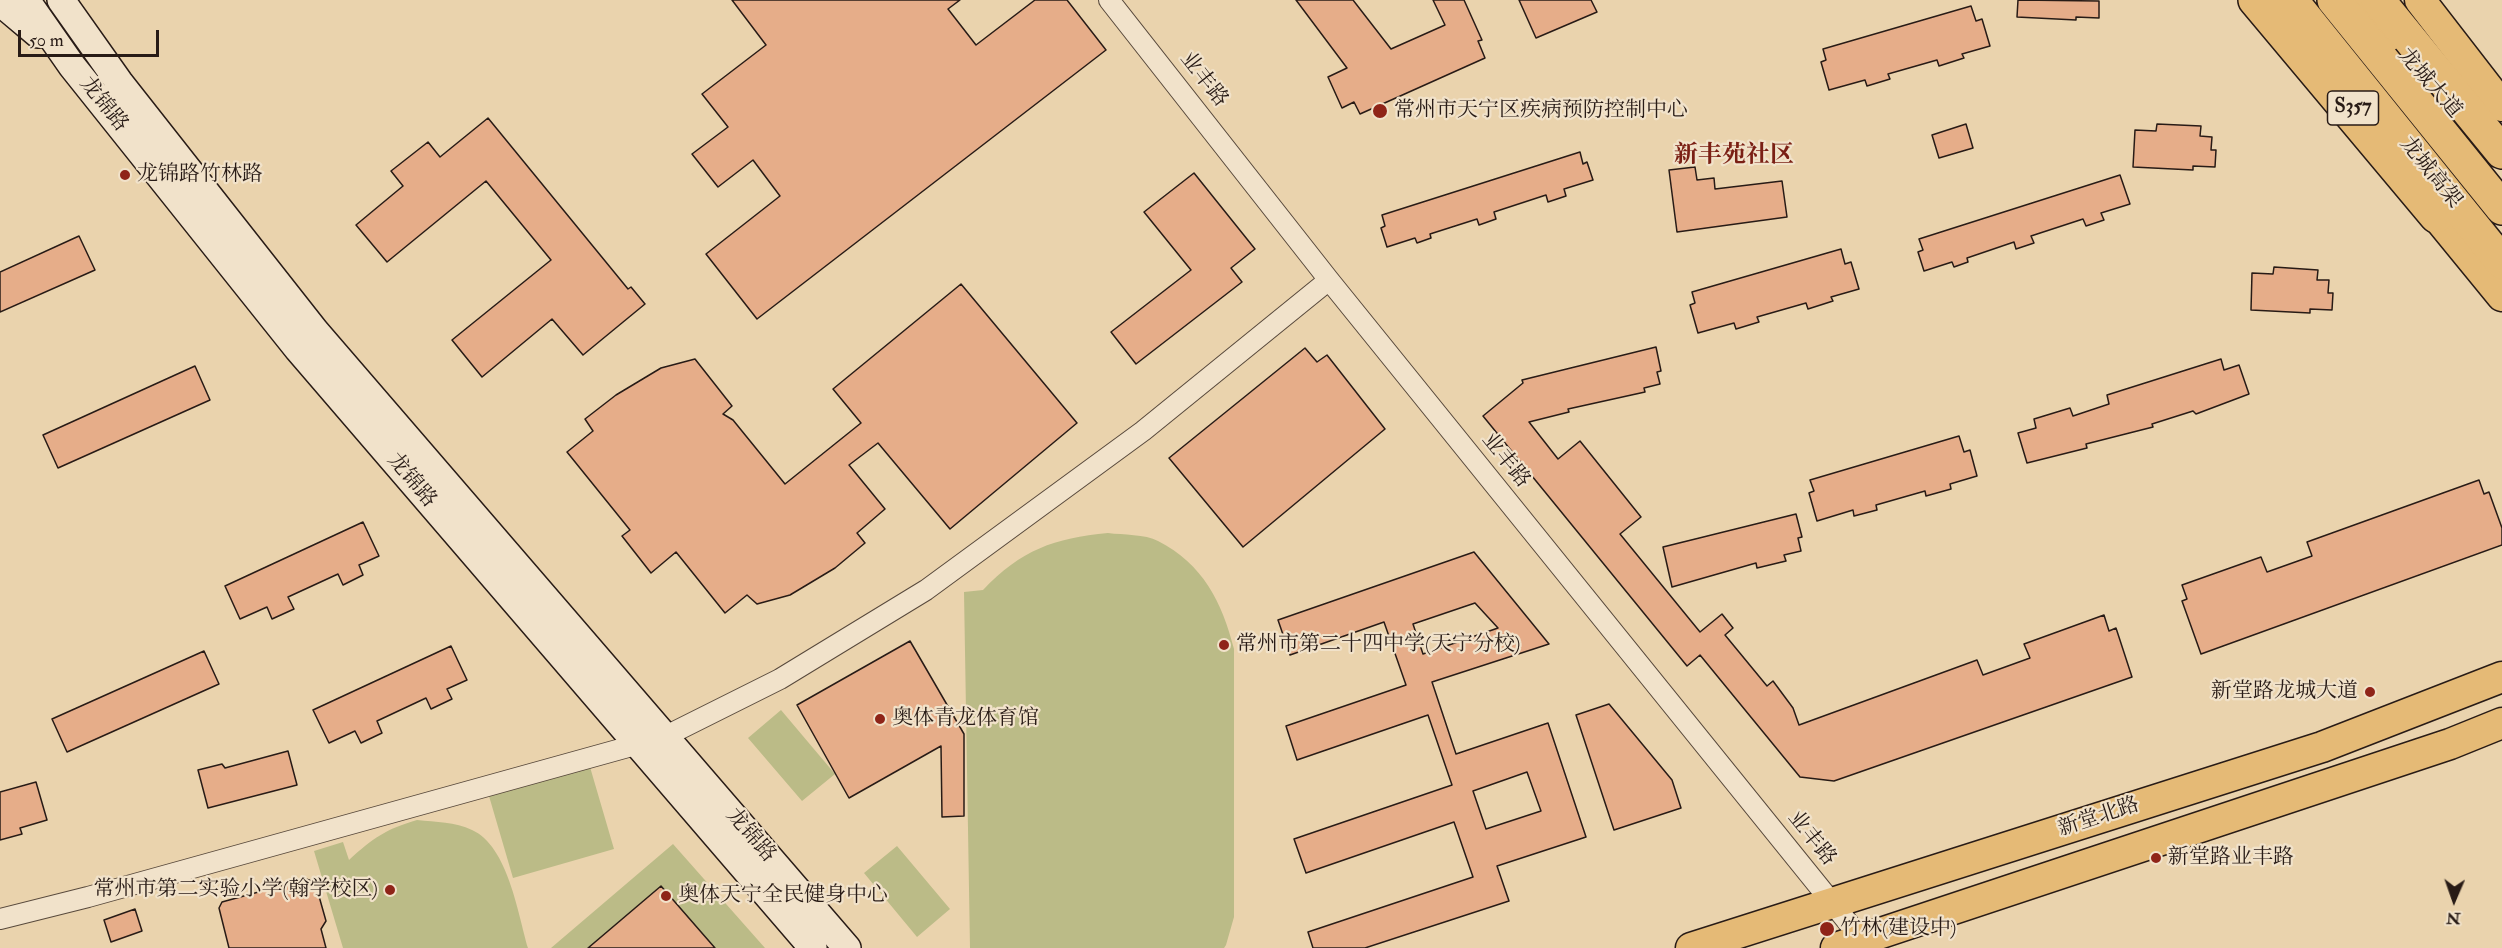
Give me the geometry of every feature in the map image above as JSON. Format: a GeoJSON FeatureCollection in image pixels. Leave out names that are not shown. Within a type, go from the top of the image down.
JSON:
{"type":"FeatureCollection","features":[{"type":"Feature","properties":{"kind":"highway"},"geometry":{"type":"LineString","coordinates":[[2255,0],[2436,216]]}},
{"type":"Feature","properties":{"kind":"highway","name":"龙城高架"},"geometry":{"type":"LineString","coordinates":[[2291,0],[2502,262]]}},
{"type":"Feature","properties":{"kind":"highway","name":"龙城高架"},"geometry":{"type":"LineString","coordinates":[[2334,0],[2502,208]]}},
{"type":"Feature","properties":{"kind":"highway"},"geometry":{"type":"LineString","coordinates":[[2378,0],[2502,152]]}},
{"type":"Feature","properties":{"kind":"main road","name":"龙锦路"},"geometry":{"type":"LineString","coordinates":[[26,0],[72,66],[298,349],[634,743],[813,948]]}},
{"type":"Feature","properties":{"kind":"main road","name":"龙锦路"},"geometry":{"type":"LineString","coordinates":[[61,0],[119,82],[315,331],[848,948]]}},
{"type":"Feature","properties":{"kind":"main road"},"geometry":{"type":"LineString","coordinates":[[78,0],[119,82]]}},
{"type":"Feature","properties":{"kind":"main road"},"geometry":{"type":"LineString","coordinates":[[2238,0],[2348,135],[2436,216]]}},
{"type":"Feature","properties":{"kind":"main road","name":"S357"},"geometry":{"type":"LineString","coordinates":[[2270,0],[2436,216],[2502,296]]}},
{"type":"Feature","properties":{"kind":"main road","name":"龙城大道"},"geometry":{"type":"LineString","coordinates":[[2359,0],[2424,80],[2502,167]]}},
{"type":"Feature","properties":{"kind":"main road"},"geometry":{"type":"LineString","coordinates":[[2420,0],[2502,106]]}},
{"type":"Feature","properties":{"kind":"main road"},"geometry":{"type":"LineString","coordinates":[[0,2],[72,66]]}},
{"type":"Feature","properties":{"kind":"main road","name":"新堂北路"},"geometry":{"type":"LineString","coordinates":[[1691,948],[2322,747],[2502,677]]}},
{"type":"Feature","properties":{"kind":"main road","name":"新堂北路"},"geometry":{"type":"LineString","coordinates":[[1856,945],[2450,744],[2502,723]]}},
{"type":"Feature","properties":{"kind":"main road"},"geometry":{"type":"LineString","coordinates":[[2450,744],[2502,733]]}},
{"type":"Feature","properties":{"kind":"street","name":"业丰路"},"geometry":{"type":"LineString","coordinates":[[1109,0],[1329,280],[1832,903],[1856,945]]}},
{"type":"Feature","properties":{"kind":"street"},"geometry":{"type":"LineString","coordinates":[[0,919],[88,897],[634,743],[664,737],[780,679],[926,590],[1143,431],[1329,280]]}},
{"type":"Feature","properties":{"kind":"green space"},"geometry":{"type":"Polygon","coordinates":[[[1108,533],[1153,539],[1174,550],[1187,561],[1199,573],[1217,600],[1234,649],[1234,917],[1226,945],[1224,948],[970,948],[964,592],[983,590],[1011,565],[1040,548],[1071,538],[1108,533]]]}},
{"type":"Feature","properties":{"kind":"green space"},"geometry":{"type":"Polygon","coordinates":[[[781,710],[835,774],[802,801],[748,738],[781,710]]]}},
{"type":"Feature","properties":{"kind":"green space"},"geometry":{"type":"Polygon","coordinates":[[[590,767],[614,849],[513,878],[489,796],[590,767]]]}},
{"type":"Feature","properties":{"kind":"green space"},"geometry":{"type":"Polygon","coordinates":[[[417,820],[459,825],[472,830],[484,838],[495,850],[510,882],[528,948],[343,948],[314,851],[343,842],[349,860],[380,835],[417,820]]]}},
{"type":"Feature","properties":{"kind":"green space","name":"奥体天宁全民健身中心"},"geometry":{"type":"Polygon","coordinates":[[[673,844],[765,948],[551,948],[673,844]]]}},
{"type":"Feature","properties":{"kind":"green space"},"geometry":{"type":"Polygon","coordinates":[[[897,846],[950,909],[917,937],[864,873],[897,846]]]}},
{"type":"Feature","properties":{"kind":"building"},"geometry":{"type":"Polygon","coordinates":[[[732,0],[960,0],[948,9],[976,45],[1035,0],[1067,0],[1106,50],[757,319],[706,254],[780,196],[753,160],[718,187],[692,154],[728,127],[702,94],[766,45],[732,0]]]}},
{"type":"Feature","properties":{"kind":"building"},"geometry":{"type":"Polygon","coordinates":[[[1296,0],[1353,0],[1391,49],[1445,25],[1433,0],[1464,0],[1482,40],[1478,41],[1485,58],[1360,114],[1354,102],[1342,108],[1328,77],[1347,68],[1296,0]]]}},
{"type":"Feature","properties":{"kind":"building"},"geometry":{"type":"Polygon","coordinates":[[[1519,0],[1591,0],[1597,12],[1536,38],[1519,0]]]}},
{"type":"Feature","properties":{"kind":"building"},"geometry":{"type":"Polygon","coordinates":[[[2018,0],[2099,1],[2099,18],[2076,17],[2076,20],[2017,17],[2018,0]]]}},
{"type":"Feature","properties":{"kind":"building"},"geometry":{"type":"Polygon","coordinates":[[[1971,6],[1976,21],[1982,19],[1990,46],[1962,54],[1964,58],[1939,66],[1937,60],[1888,74],[1890,79],[1867,86],[1865,80],[1829,90],[1821,62],[1826,60],[1823,49],[1971,6]]]}},
{"type":"Feature","properties":{"kind":"building"},"geometry":{"type":"Polygon","coordinates":[[[488,118],[628,289],[631,287],[645,304],[583,355],[552,319],[482,377],[452,340],[551,260],[486,181],[387,262],[356,225],[403,186],[391,171],[428,142],[440,157],[488,118]]]}},
{"type":"Feature","properties":{"kind":"building"},"geometry":{"type":"Polygon","coordinates":[[[1966,124],[1973,148],[1939,158],[1932,135],[1966,124]]]}},
{"type":"Feature","properties":{"kind":"building"},"geometry":{"type":"Polygon","coordinates":[[[2157,124],[2201,126],[2200,136],[2212,137],[2211,150],[2216,150],[2215,167],[2193,166],[2193,170],[2133,167],[2135,130],[2156,131],[2157,124]]]}},
{"type":"Feature","properties":{"kind":"building"},"geometry":{"type":"Polygon","coordinates":[[[1580,152],[1583,164],[1587,162],[1593,180],[1564,189],[1566,196],[1548,202],[1546,195],[1494,212],[1496,219],[1479,225],[1477,219],[1430,234],[1431,238],[1417,243],[1415,238],[1387,247],[1381,228],[1385,226],[1382,215],[1580,152]]]}},
{"type":"Feature","properties":{"kind":"building"},"geometry":{"type":"Polygon","coordinates":[[[1695,167],[1697,180],[1714,178],[1715,189],[1782,181],[1787,217],[1677,232],[1669,170],[1695,167]]]}},
{"type":"Feature","properties":{"kind":"building"},"geometry":{"type":"Polygon","coordinates":[[[1194,173],[1255,249],[1231,268],[1242,282],[1136,364],[1111,332],[1191,270],[1144,212],[1194,173]]]}},
{"type":"Feature","properties":{"kind":"building"},"geometry":{"type":"Polygon","coordinates":[[[2120,175],[2130,204],[2101,213],[2104,220],[2086,226],[2083,219],[2031,236],[2034,243],[2016,249],[2014,242],[1967,258],[1968,262],[1954,267],[1952,262],[1924,271],[1918,252],[1923,250],[1919,239],[2120,175]]]}},
{"type":"Feature","properties":{"kind":"building"},"geometry":{"type":"Polygon","coordinates":[[[79,236],[95,270],[0,312],[0,272],[79,236]]]}},
{"type":"Feature","properties":{"kind":"building"},"geometry":{"type":"Polygon","coordinates":[[[1841,249],[1845,264],[1851,262],[1859,289],[1831,297],[1833,301],[1808,309],[1806,303],[1757,317],[1759,322],[1736,329],[1734,323],[1698,333],[1690,305],[1695,303],[1692,292],[1841,249]]]}},
{"type":"Feature","properties":{"kind":"building"},"geometry":{"type":"Polygon","coordinates":[[[2274,267],[2318,270],[2317,280],[2329,280],[2328,293],[2333,293],[2332,310],[2310,309],[2310,313],[2251,310],[2252,273],[2273,274],[2274,267]]]}},
{"type":"Feature","properties":{"kind":"building"},"geometry":{"type":"Polygon","coordinates":[[[961,284],[1077,423],[950,529],[878,443],[849,465],[885,509],[857,533],[865,543],[835,568],[790,595],[757,604],[747,595],[725,613],[676,552],[651,573],[622,536],[630,530],[567,452],[593,431],[585,419],[616,395],[661,368],[695,359],[732,406],[723,414],[733,420],[785,484],[861,423],[833,389],[961,284]]]}},
{"type":"Feature","properties":{"kind":"building"},"geometry":{"type":"Polygon","coordinates":[[[1656,347],[1661,371],[1657,372],[1660,384],[1644,388],[1645,392],[1568,409],[1569,412],[1529,422],[1558,459],[1580,441],[1641,517],[1620,534],[1700,632],[1722,614],[1733,628],[1725,635],[1767,686],[1773,681],[1793,708],[1799,725],[1977,660],[1983,675],[2030,658],[2024,644],[2104,615],[2109,631],[2116,628],[2132,677],[1834,781],[1800,777],[1700,655],[1687,666],[1483,416],[1523,383],[1522,380],[1656,347]]]}},
{"type":"Feature","properties":{"kind":"building"},"geometry":{"type":"Polygon","coordinates":[[[1305,348],[1317,362],[1327,355],[1385,429],[1243,547],[1169,458],[1305,348]]]}},
{"type":"Feature","properties":{"kind":"building"},"geometry":{"type":"Polygon","coordinates":[[[2221,359],[2224,370],[2239,365],[2249,394],[2196,414],[2193,411],[2152,424],[2153,427],[2086,444],[2087,448],[2027,463],[2018,433],[2036,428],[2034,419],[2070,408],[2073,416],[2109,404],[2107,395],[2221,359]]]}},
{"type":"Feature","properties":{"kind":"building"},"geometry":{"type":"Polygon","coordinates":[[[195,366],[210,400],[58,468],[43,435],[195,366]]]}},
{"type":"Feature","properties":{"kind":"building"},"geometry":{"type":"Polygon","coordinates":[[[1959,436],[1964,452],[1970,450],[1977,476],[1950,484],[1951,489],[1926,496],[1925,491],[1876,505],[1877,510],[1854,516],[1853,510],[1817,521],[1809,493],[1814,491],[1810,480],[1959,436]]]}},
{"type":"Feature","properties":{"kind":"building"},"geometry":{"type":"Polygon","coordinates":[[[2479,480],[2484,494],[2489,492],[2502,528],[2502,545],[2201,654],[2182,601],[2187,599],[2182,585],[2261,557],[2267,572],[2312,556],[2307,542],[2479,480]]]}},
{"type":"Feature","properties":{"kind":"building"},"geometry":{"type":"Polygon","coordinates":[[[1796,514],[1802,537],[1798,538],[1801,551],[1784,555],[1786,561],[1757,568],[1756,563],[1672,587],[1663,547],[1796,514]]]}},
{"type":"Feature","properties":{"kind":"building"},"geometry":{"type":"Polygon","coordinates":[[[363,522],[379,556],[359,565],[363,575],[343,585],[338,574],[288,597],[294,609],[272,619],[267,607],[240,619],[225,586],[363,522]]]}},
{"type":"Feature","properties":{"kind":"building"},"geometry":{"type":"Polygon","coordinates":[[[1474,552],[1549,644],[1432,682],[1456,754],[1548,723],[1586,837],[1497,866],[1509,901],[1365,948],[1313,948],[1308,932],[1473,877],[1454,822],[1306,873],[1294,839],[1452,785],[1428,715],[1297,760],[1286,726],[1406,685],[1384,622],[1290,655],[1278,620],[1474,552]],[[1475,603],[1413,624],[1423,654],[1498,628],[1475,603]],[[1527,772],[1473,791],[1486,829],[1541,811],[1527,772]]]}},
{"type":"Feature","properties":{"kind":"building","name":"奥体青龙体育馆"},"geometry":{"type":"Polygon","coordinates":[[[910,641],[964,734],[964,816],[942,817],[941,746],[849,798],[797,705],[910,641]]]}},
{"type":"Feature","properties":{"kind":"building"},"geometry":{"type":"Polygon","coordinates":[[[451,646],[467,680],[447,689],[452,699],[431,709],[426,698],[377,721],[382,733],[361,743],[355,731],[329,743],[313,710],[451,646]]]}},
{"type":"Feature","properties":{"kind":"building"},"geometry":{"type":"Polygon","coordinates":[[[204,651],[219,684],[67,752],[52,719],[204,651]]]}},
{"type":"Feature","properties":{"kind":"building"},"geometry":{"type":"Polygon","coordinates":[[[1609,704],[1672,780],[1681,808],[1614,830],[1576,715],[1609,704]]]}},
{"type":"Feature","properties":{"kind":"building"},"geometry":{"type":"Polygon","coordinates":[[[288,751],[297,785],[208,808],[198,770],[222,764],[225,768],[288,751]]]}},
{"type":"Feature","properties":{"kind":"building"},"geometry":{"type":"Polygon","coordinates":[[[36,782],[47,820],[20,828],[22,834],[0,840],[0,792],[36,782]]]}},
{"type":"Feature","properties":{"kind":"building"},"geometry":{"type":"Polygon","coordinates":[[[306,879],[315,882],[326,921],[321,929],[326,948],[229,948],[219,908],[222,902],[306,879]]]}},
{"type":"Feature","properties":{"kind":"building"},"geometry":{"type":"Polygon","coordinates":[[[661,886],[715,948],[588,948],[661,886]]]}},
{"type":"Feature","properties":{"kind":"building"},"geometry":{"type":"Polygon","coordinates":[[[135,909],[142,931],[111,942],[104,920],[135,909]]]}},
{"type":"Feature","properties":{"kind":"place","name":"常州市天宁区疾病预防控制中心"},"geometry":{"type":"Point","coordinates":[1380,111]}},
{"type":"Feature","properties":{"kind":"place","name":"龙锦路竹林路"},"geometry":{"type":"Point","coordinates":[125,175]}},
{"type":"Feature","properties":{"kind":"place","name":"常州市第二十四中学(天宁分校)"},"geometry":{"type":"Point","coordinates":[1224,645]}},
{"type":"Feature","properties":{"kind":"place","name":"新堂路龙城大道"},"geometry":{"type":"Point","coordinates":[2370,692]}},
{"type":"Feature","properties":{"kind":"place","name":"奥体青龙体育馆"},"geometry":{"type":"Point","coordinates":[880,719]}},
{"type":"Feature","properties":{"kind":"place","name":"新堂路业丰路"},"geometry":{"type":"Point","coordinates":[2156,858]}},
{"type":"Feature","properties":{"kind":"place","name":"常州市第二实验小学(翰学校区)"},"geometry":{"type":"Point","coordinates":[390,890]}},
{"type":"Feature","properties":{"kind":"place","name":"奥体天宁全民健身中心"},"geometry":{"type":"Point","coordinates":[666,896]}},
{"type":"Feature","properties":{"kind":"place","name":"竹林(建设中)"},"geometry":{"type":"Point","coordinates":[1827,929]}},
{"type":"Feature","properties":{"kind":"district","name":"新丰苑社区"},"geometry":{"type":"Point","coordinates":[1734,157]}}]}
